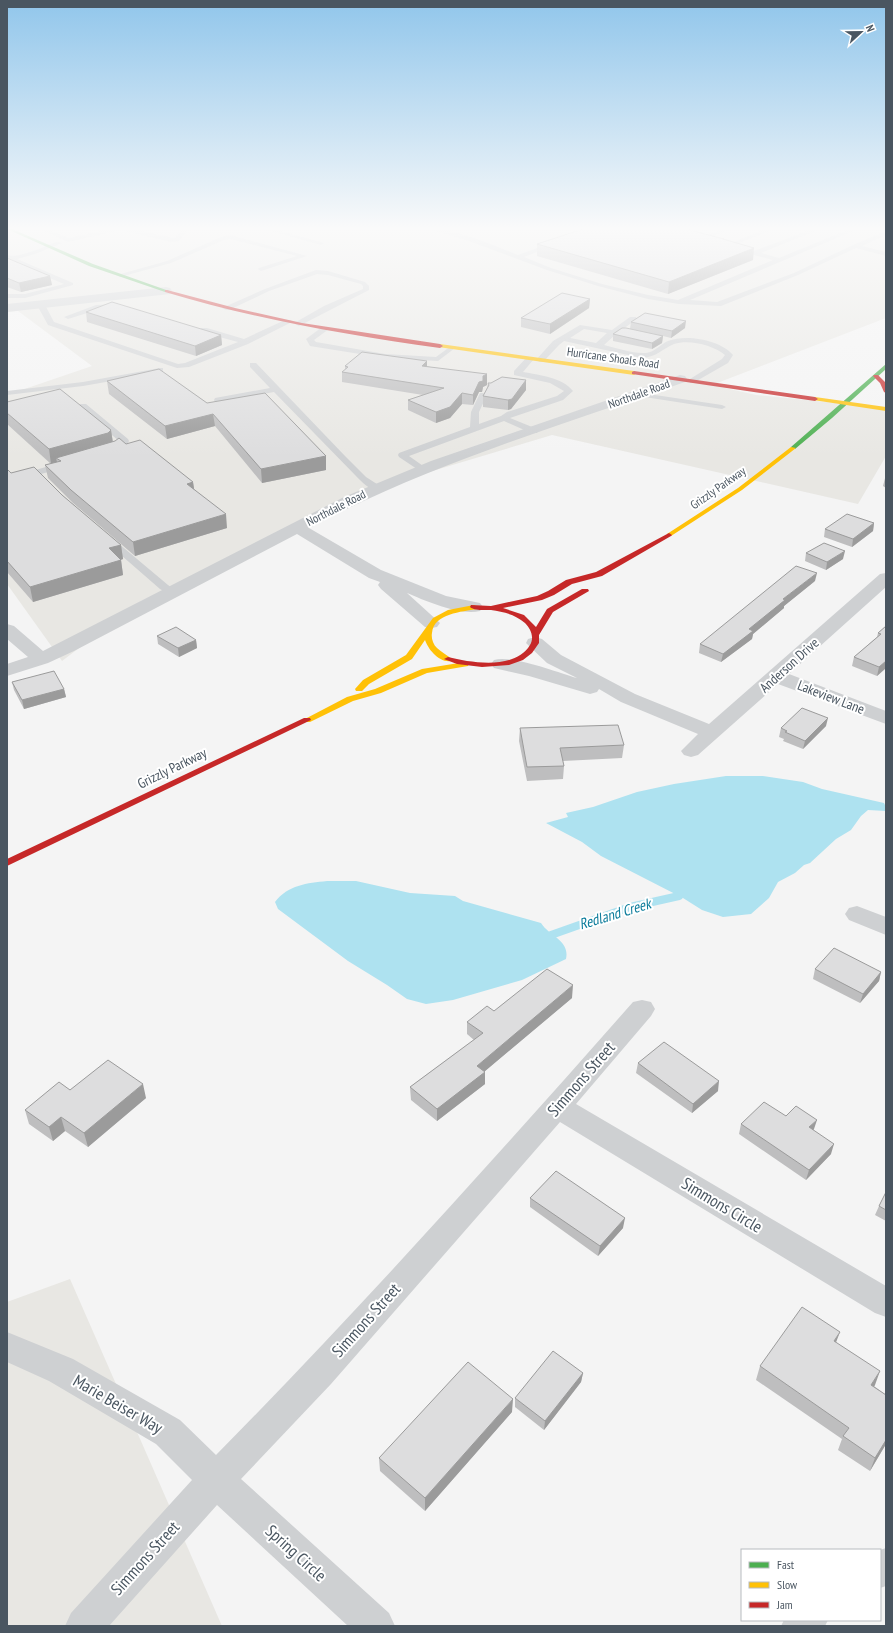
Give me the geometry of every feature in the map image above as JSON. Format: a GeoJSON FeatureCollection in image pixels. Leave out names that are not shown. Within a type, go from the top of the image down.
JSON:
{"type":"FeatureCollection","features":[{"type":"Feature","properties":{"kind":"street"},"geometry":{"type":"LineString","coordinates":[[7,308],[39,305]]}},
{"type":"Feature","properties":{"kind":"street","name":"Hurricane Shoals Road"},"geometry":{"type":"LineString","coordinates":[[216,305],[325,329],[886,409]]}},
{"type":"Feature","properties":{"kind":"street","name":"Grizzly Parkway"},"geometry":{"type":"LineString","coordinates":[[492,608],[546,596],[570,582],[592,577],[656,543],[708,511],[762,472],[847,404],[886,366]]}},
{"type":"Feature","properties":{"kind":"street"},"geometry":{"type":"LineString","coordinates":[[876,376],[882,382],[886,391]]}},
{"type":"Feature","properties":{"kind":"street","name":"Northdale Road"},"geometry":{"type":"LineString","coordinates":[[7,670],[42,659],[67,647],[350,500],[377,488],[423,470],[638,394],[686,380]]}},
{"type":"Feature","properties":{"kind":"street"},"geometry":{"type":"LineString","coordinates":[[755,390],[794,402],[805,408]]}},
{"type":"Feature","properties":{"kind":"street"},"geometry":{"type":"LineString","coordinates":[[808,421],[806,427],[808,436]]}},
{"type":"Feature","properties":{"kind":"street"},"geometry":{"type":"LineString","coordinates":[[298,528],[375,574],[442,602],[492,608],[508,611],[522,617],[532,625],[536,639],[554,659],[628,698]]}},
{"type":"Feature","properties":{"kind":"street"},"geometry":{"type":"LineString","coordinates":[[375,574],[429,628]]}},
{"type":"Feature","properties":{"kind":"street"},"geometry":{"type":"LineString","coordinates":[[474,607],[457,610],[442,615],[429,628],[427,642],[434,652],[448,659],[465,664],[484,666],[502,664],[517,659],[529,652],[550,611],[591,588],[592,577]]}},
{"type":"Feature","properties":{"kind":"street","name":"Anderson Drive"},"geometry":{"type":"LineString","coordinates":[[691,751],[886,578]]}},
{"type":"Feature","properties":{"kind":"street","name":"Grizzly Parkway"},"geometry":{"type":"LineString","coordinates":[[350,699],[366,682],[409,657],[429,628]]}},
{"type":"Feature","properties":{"kind":"street"},"geometry":{"type":"LineString","coordinates":[[7,630],[42,659]]}},
{"type":"Feature","properties":{"kind":"street","name":"Grizzly Parkway"},"geometry":{"type":"LineString","coordinates":[[7,863],[350,699],[378,691],[425,672],[465,664]]}},
{"type":"Feature","properties":{"kind":"street"},"geometry":{"type":"LineString","coordinates":[[502,664],[533,671],[628,698],[712,733]]}},
{"type":"Feature","properties":{"kind":"street","name":"Lakeview Lane"},"geometry":{"type":"LineString","coordinates":[[776,676],[886,718]]}},
{"type":"Feature","properties":{"kind":"street"},"geometry":{"type":"LineString","coordinates":[[857,914],[886,927]]}},
{"type":"Feature","properties":{"kind":"street","name":"Simmons Street"},"geometry":{"type":"LineString","coordinates":[[84,1626],[216,1480],[319,1373],[557,1107],[642,1009]]}},
{"type":"Feature","properties":{"kind":"street","name":"Simmons Circle"},"geometry":{"type":"LineString","coordinates":[[557,1107],[886,1303]]}},
{"type":"Feature","properties":{"kind":"street","name":"Marie Beiser Way"},"geometry":{"type":"LineString","coordinates":[[7,1347],[61,1370],[168,1432],[216,1480]]}},
{"type":"Feature","properties":{"kind":"street","name":"Spring Circle"},"geometry":{"type":"LineString","coordinates":[[216,1480],[376,1626]]}},
{"type":"Feature","properties":{"kind":"lane"},"geometry":{"type":"LineString","coordinates":[[41,305],[51,323],[177,366]]}},
{"type":"Feature","properties":{"kind":"lane"},"geometry":{"type":"LineString","coordinates":[[68,317],[99,307],[117,305]]}},
{"type":"Feature","properties":{"kind":"lane"},"geometry":{"type":"LineString","coordinates":[[119,305],[126,308]]}},
{"type":"Feature","properties":{"kind":"lane"},"geometry":{"type":"LineString","coordinates":[[226,308],[232,305]]}},
{"type":"Feature","properties":{"kind":"lane"},"geometry":{"type":"LineString","coordinates":[[300,324],[333,305]]}},
{"type":"Feature","properties":{"kind":"lane"},"geometry":{"type":"LineString","coordinates":[[598,346],[613,332],[633,319]]}},
{"type":"Feature","properties":{"kind":"lane"},"geometry":{"type":"LineString","coordinates":[[7,393],[83,384],[186,365],[245,342],[288,322]]}},
{"type":"Feature","properties":{"kind":"lane"},"geometry":{"type":"LineString","coordinates":[[193,327],[245,342]]}},
{"type":"Feature","properties":{"kind":"lane"},"geometry":{"type":"LineString","coordinates":[[540,360],[556,343],[583,327],[613,332],[626,331]]}},
{"type":"Feature","properties":{"kind":"lane"},"geometry":{"type":"LineString","coordinates":[[325,329],[310,339],[313,344],[385,356],[438,359],[451,348]]}},
{"type":"Feature","properties":{"kind":"lane"},"geometry":{"type":"LineString","coordinates":[[564,339],[646,356],[659,352],[674,342]]}},
{"type":"Feature","properties":{"kind":"lane"},"geometry":{"type":"LineString","coordinates":[[660,339],[674,342],[705,343],[724,350],[729,355],[726,361],[686,380]]}},
{"type":"Feature","properties":{"kind":"lane"},"geometry":{"type":"LineString","coordinates":[[423,470],[402,455],[504,418],[510,414],[560,398],[569,391],[565,386],[545,379],[514,375],[530,359]]}},
{"type":"Feature","properties":{"kind":"lane"},"geometry":{"type":"LineString","coordinates":[[253,365],[358,473],[377,488]]}},
{"type":"Feature","properties":{"kind":"lane"},"geometry":{"type":"LineString","coordinates":[[218,400],[276,389]]}},
{"type":"Feature","properties":{"kind":"lane"},"geometry":{"type":"LineString","coordinates":[[638,394],[722,407]]}},
{"type":"Feature","properties":{"kind":"lane"},"geometry":{"type":"LineString","coordinates":[[474,429],[475,412],[483,395]]}},
{"type":"Feature","properties":{"kind":"lane"},"geometry":{"type":"LineString","coordinates":[[83,406],[125,441],[114,450],[100,454]]}},
{"type":"Feature","properties":{"kind":"lane"},"geometry":{"type":"LineString","coordinates":[[504,418],[534,431]]}},
{"type":"Feature","properties":{"kind":"lane"},"geometry":{"type":"LineString","coordinates":[[52,490],[35,473],[73,462]]}},
{"type":"Feature","properties":{"kind":"lane"},"geometry":{"type":"LineString","coordinates":[[101,533],[164,587],[173,592]]}},
{"type":"Feature","properties":{"kind":"shaded area"},"geometry":{"type":"Polygon","coordinates":[[[7,305],[886,305],[886,318],[712,385],[756,395],[886,408],[886,456],[858,504],[552,435],[419,475],[141,601],[62,661],[7,584],[7,395],[92,366],[18,311],[7,312],[7,305]]]}},
{"type":"Feature","properties":{"kind":"shaded area"},"geometry":{"type":"Polygon","coordinates":[[[70,1279],[222,1626],[7,1626],[7,1302],[70,1279]]]}},
{"type":"Feature","properties":{"kind":"water"},"geometry":{"type":"Polygon","coordinates":[[[726,776],[763,776],[803,782],[822,789],[884,803],[886,811],[868,810],[861,816],[851,830],[836,839],[810,863],[804,865],[795,873],[778,882],[769,898],[751,914],[723,917],[702,910],[683,898],[601,856],[582,842],[546,823],[568,817],[566,813],[593,807],[637,792],[674,784],[726,776]]]}},
{"type":"Feature","properties":{"kind":"water"},"geometry":{"type":"Polygon","coordinates":[[[327,881],[356,881],[410,893],[455,896],[463,901],[541,923],[565,947],[566,959],[522,980],[453,1000],[426,1004],[407,999],[348,961],[278,909],[275,902],[280,896],[292,888],[305,884],[327,881]]]}},
{"type":"Feature","properties":{"kind":"building"},"geometry":{"type":"Polygon","coordinates":[[[104,305],[123,305],[221,335],[195,346],[86,312],[104,305]]]}},
{"type":"Feature","properties":{"kind":"building"},"geometry":{"type":"Polygon","coordinates":[[[542,305],[580,305],[550,324],[521,318],[542,305]]]}},
{"type":"Feature","properties":{"kind":"building"},"geometry":{"type":"Polygon","coordinates":[[[645,313],[686,321],[672,331],[631,322],[645,313]]]}},
{"type":"Feature","properties":{"kind":"building"},"geometry":{"type":"Polygon","coordinates":[[[622,328],[663,336],[652,343],[613,334],[622,328]]]}},
{"type":"Feature","properties":{"kind":"building"},"geometry":{"type":"Polygon","coordinates":[[[362,352],[427,361],[422,366],[487,374],[483,376],[483,381],[479,382],[473,395],[462,393],[450,407],[436,412],[408,400],[444,388],[342,372],[348,367],[345,366],[362,352]]]}},
{"type":"Feature","properties":{"kind":"building"},"geometry":{"type":"Polygon","coordinates":[[[159,369],[207,403],[265,393],[326,456],[261,469],[213,414],[165,426],[107,381],[159,369]]]}},
{"type":"Feature","properties":{"kind":"building"},"geometry":{"type":"Polygon","coordinates":[[[502,377],[526,380],[512,399],[508,400],[483,396],[489,385],[488,383],[502,377]]]}},
{"type":"Feature","properties":{"kind":"building"},"geometry":{"type":"Polygon","coordinates":[[[60,389],[111,430],[108,433],[49,449],[7,413],[7,402],[60,389]]]}},
{"type":"Feature","properties":{"kind":"building"},"geometry":{"type":"Polygon","coordinates":[[[119,438],[126,444],[140,440],[193,482],[187,484],[226,514],[133,542],[71,490],[45,465],[61,461],[56,458],[115,441],[119,438]]]}},
{"type":"Feature","properties":{"kind":"building"},"geometry":{"type":"Polygon","coordinates":[[[34,467],[62,495],[121,545],[109,548],[121,560],[30,587],[7,561],[7,469],[11,473],[34,467]]]}},
{"type":"Feature","properties":{"kind":"building"},"geometry":{"type":"Polygon","coordinates":[[[847,514],[874,523],[853,539],[825,529],[847,514]]]}},
{"type":"Feature","properties":{"kind":"building"},"geometry":{"type":"Polygon","coordinates":[[[824,543],[845,551],[827,562],[806,553],[824,543]]]}},
{"type":"Feature","properties":{"kind":"building"},"geometry":{"type":"Polygon","coordinates":[[[796,566],[817,573],[783,599],[785,600],[749,629],[753,631],[723,654],[700,644],[796,566]]]}},
{"type":"Feature","properties":{"kind":"building"},"geometry":{"type":"Polygon","coordinates":[[[886,626],[886,661],[879,667],[854,657],[881,634],[878,633],[886,626]]]}},
{"type":"Feature","properties":{"kind":"building"},"geometry":{"type":"Polygon","coordinates":[[[176,627],[196,640],[178,648],[157,636],[176,627]]]}},
{"type":"Feature","properties":{"kind":"building"},"geometry":{"type":"Polygon","coordinates":[[[54,671],[64,689],[22,700],[12,682],[54,671]]]}},
{"type":"Feature","properties":{"kind":"building"},"geometry":{"type":"Polygon","coordinates":[[[802,708],[828,718],[805,741],[785,732],[787,731],[781,728],[802,708]]]}},
{"type":"Feature","properties":{"kind":"building"},"geometry":{"type":"Polygon","coordinates":[[[618,725],[624,745],[560,748],[564,766],[527,767],[520,728],[618,725]]]}},
{"type":"Feature","properties":{"kind":"building"},"geometry":{"type":"Polygon","coordinates":[[[834,948],[881,972],[863,994],[815,969],[834,948]]]}},
{"type":"Feature","properties":{"kind":"building"},"geometry":{"type":"Polygon","coordinates":[[[547,969],[573,985],[477,1066],[485,1072],[437,1109],[410,1087],[483,1033],[467,1022],[487,1006],[494,1011],[547,969]]]}},
{"type":"Feature","properties":{"kind":"building"},"geometry":{"type":"Polygon","coordinates":[[[664,1042],[719,1081],[693,1104],[638,1063],[664,1042]]]}},
{"type":"Feature","properties":{"kind":"building"},"geometry":{"type":"Polygon","coordinates":[[[108,1060],[143,1084],[84,1133],[61,1117],[49,1127],[25,1110],[59,1082],[70,1090],[108,1060]]]}},
{"type":"Feature","properties":{"kind":"building"},"geometry":{"type":"Polygon","coordinates":[[[764,1102],[786,1116],[796,1106],[817,1120],[809,1127],[834,1144],[809,1170],[741,1124],[764,1102]]]}},
{"type":"Feature","properties":{"kind":"building"},"geometry":{"type":"Polygon","coordinates":[[[556,1171],[625,1218],[600,1246],[530,1198],[556,1171]]]}},
{"type":"Feature","properties":{"kind":"building"},"geometry":{"type":"Polygon","coordinates":[[[886,1192],[886,1210],[879,1206],[886,1192]]]}},
{"type":"Feature","properties":{"kind":"building"},"geometry":{"type":"Polygon","coordinates":[[[802,1307],[840,1332],[834,1341],[880,1371],[871,1385],[886,1395],[886,1440],[875,1458],[843,1436],[849,1428],[760,1366],[802,1307]]]}},
{"type":"Feature","properties":{"kind":"building"},"geometry":{"type":"Polygon","coordinates":[[[553,1351],[583,1373],[545,1421],[515,1398],[553,1351]]]}},
{"type":"Feature","properties":{"kind":"building"},"geometry":{"type":"Polygon","coordinates":[[[468,1362],[513,1399],[425,1498],[379,1458],[468,1362]]]}},
{"type":"Feature","properties":{"kind":"waterway","name":"Redland Creek"},"geometry":{"type":"LineString","coordinates":[[551,935],[630,907],[679,896]]}},
{"type":"Feature","properties":{"kind":"traffic: fast"},"geometry":{"type":"LineString","coordinates":[[793,448],[830,417],[886,366]]}},
{"type":"Feature","properties":{"kind":"traffic: slow"},"geometry":{"type":"LineString","coordinates":[[440,346],[634,373]]}},
{"type":"Feature","properties":{"kind":"traffic: slow"},"geometry":{"type":"LineString","coordinates":[[815,399],[886,409]]}},
{"type":"Feature","properties":{"kind":"traffic: slow"},"geometry":{"type":"LineString","coordinates":[[669,535],[740,489],[793,448]]}},
{"type":"Feature","properties":{"kind":"traffic: slow"},"geometry":{"type":"LineString","coordinates":[[448,659],[440,655],[430,644],[428,638],[430,626],[435,620],[447,613],[474,607]]}},
{"type":"Feature","properties":{"kind":"traffic: slow"},"geometry":{"type":"LineString","coordinates":[[359,689],[366,682],[409,657],[426,632]]}},
{"type":"Feature","properties":{"kind":"traffic: slow"},"geometry":{"type":"LineString","coordinates":[[307,720],[350,699],[378,691],[425,671],[465,664]]}},
{"type":"Feature","properties":{"kind":"traffic: jam"},"geometry":{"type":"LineString","coordinates":[[216,305],[268,318],[336,331],[440,346]]}},
{"type":"Feature","properties":{"kind":"traffic: jam"},"geometry":{"type":"LineString","coordinates":[[634,373],[815,399]]}},
{"type":"Feature","properties":{"kind":"traffic: jam"},"geometry":{"type":"LineString","coordinates":[[876,376],[882,382],[886,391]]}},
{"type":"Feature","properties":{"kind":"traffic: jam"},"geometry":{"type":"LineString","coordinates":[[492,608],[539,598],[551,593],[569,582],[599,574],[669,535]]}},
{"type":"Feature","properties":{"kind":"traffic: jam"},"geometry":{"type":"LineString","coordinates":[[536,634],[550,611],[585,591]]}},
{"type":"Feature","properties":{"kind":"traffic: jam"},"geometry":{"type":"LineString","coordinates":[[448,659],[457,662],[482,665],[509,662],[520,658],[529,652],[535,643],[536,637],[533,628],[521,617],[514,613],[498,609],[474,607]]}},
{"type":"Feature","properties":{"kind":"traffic: jam"},"geometry":{"type":"LineString","coordinates":[[7,863],[307,720]]}}]}
